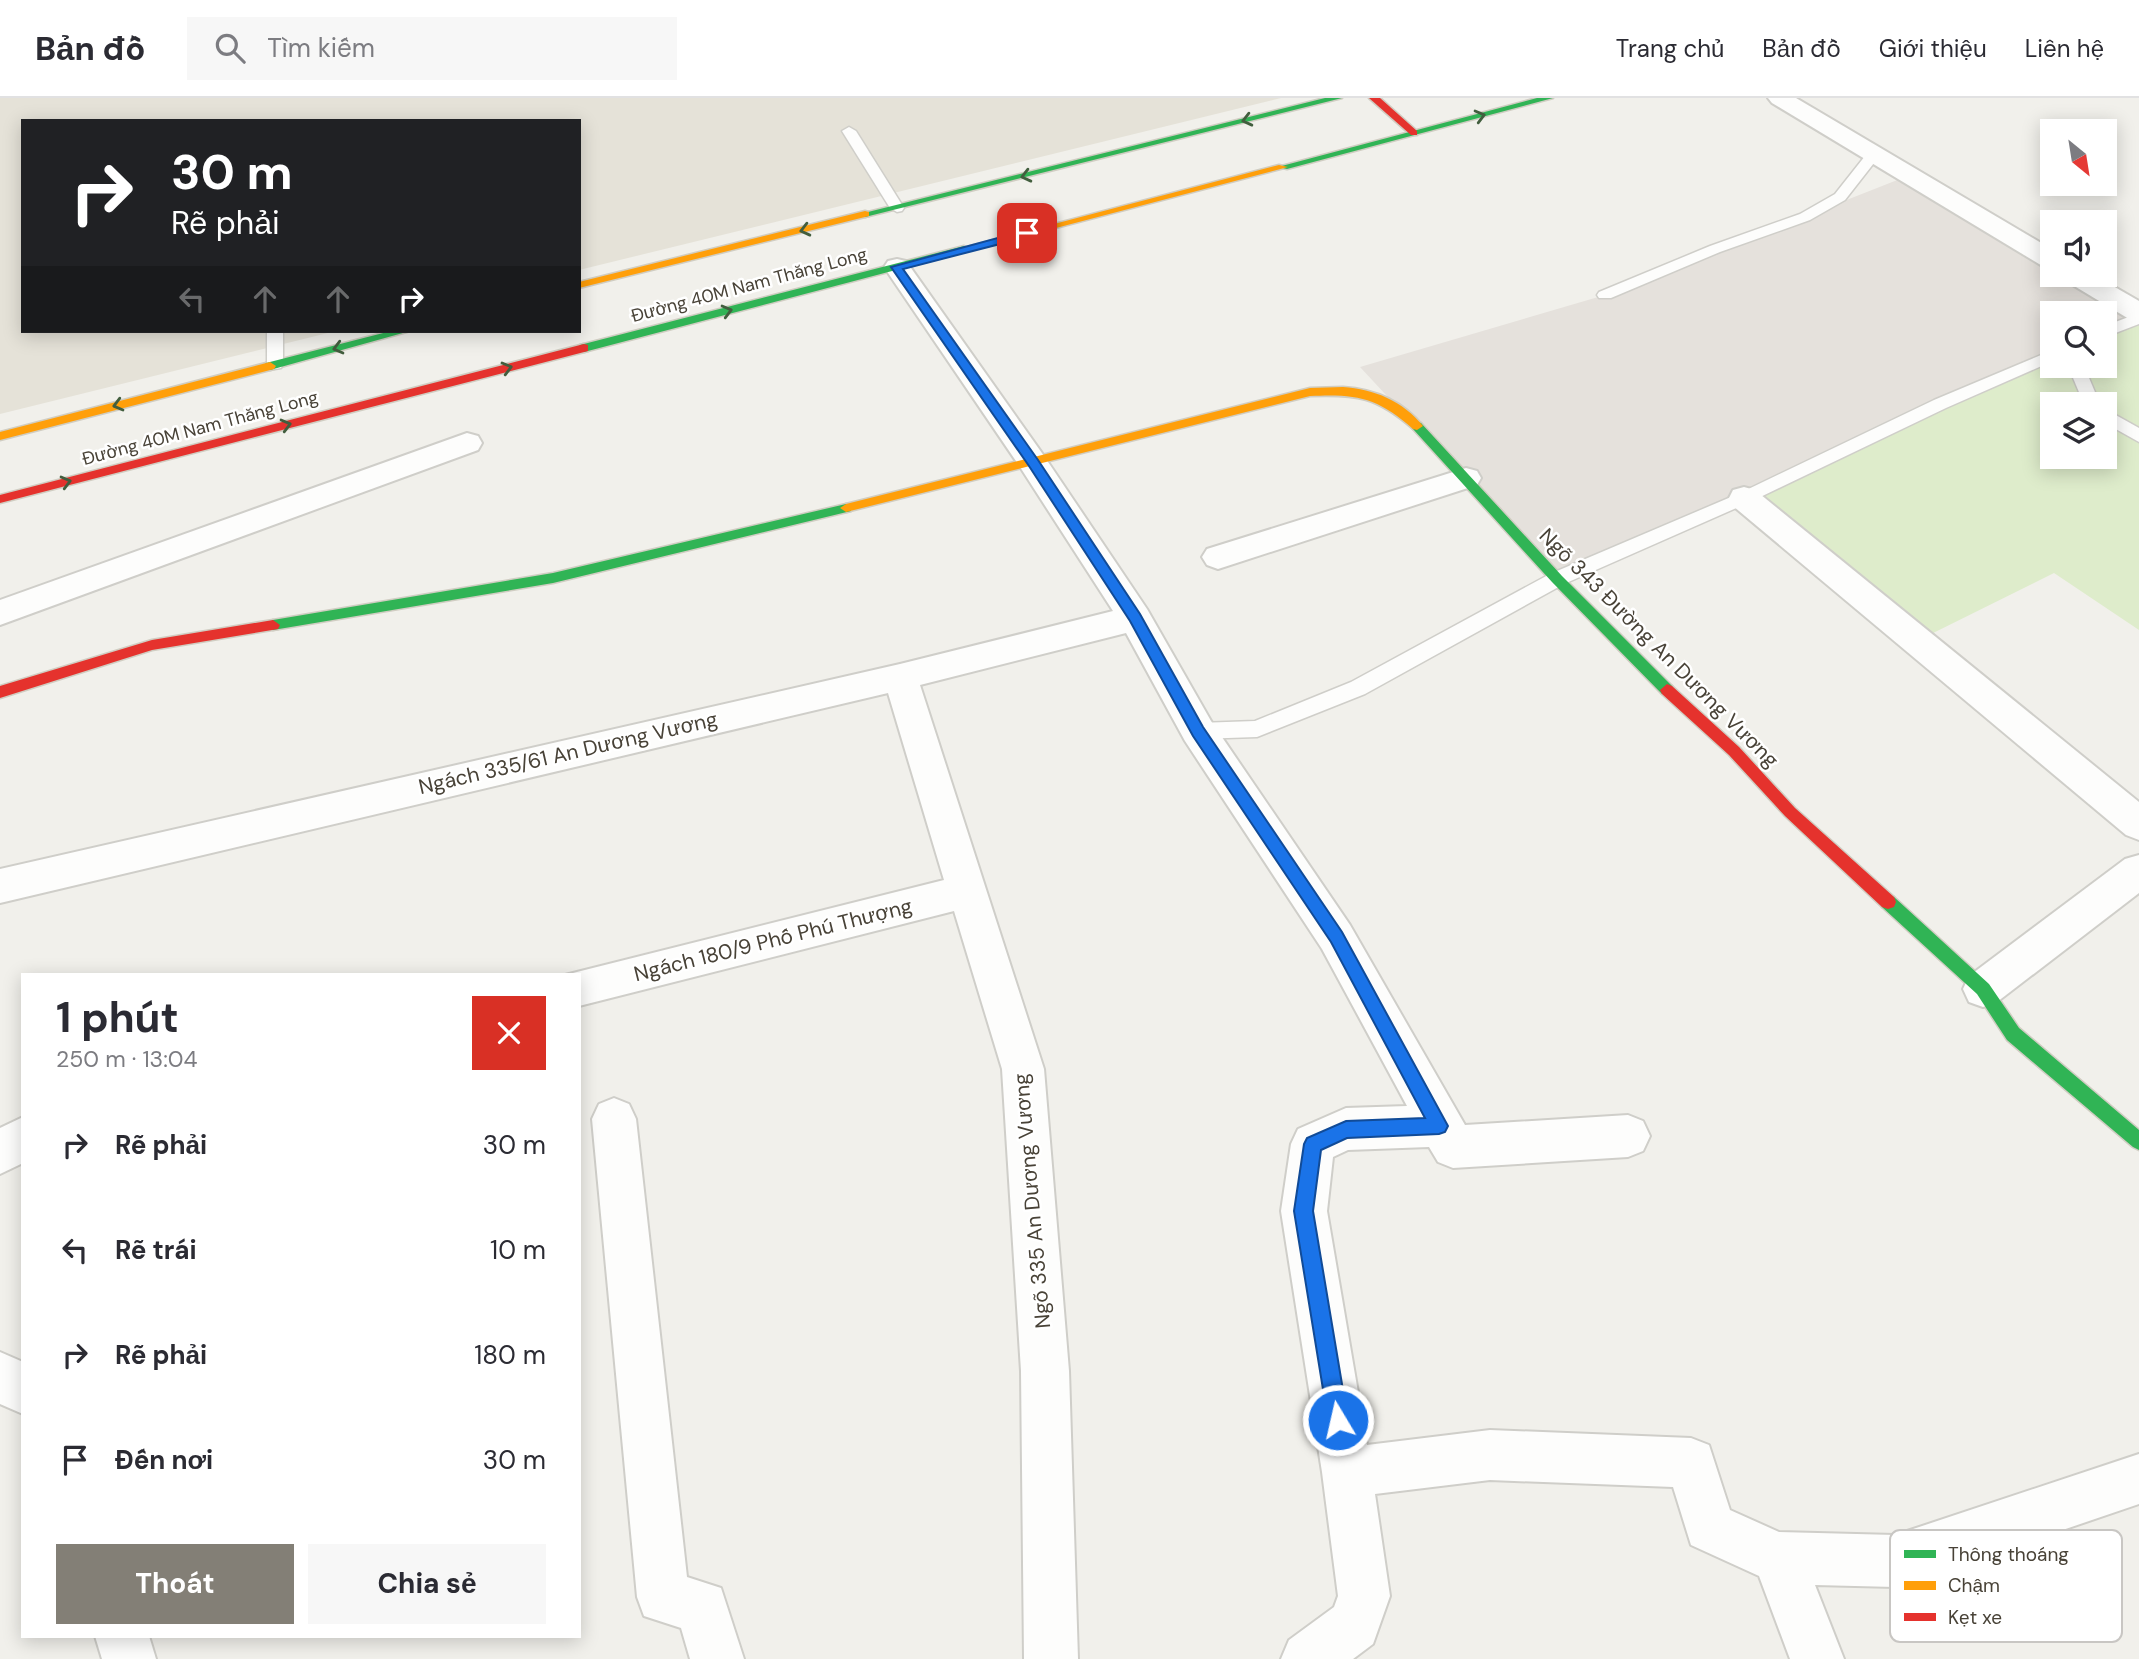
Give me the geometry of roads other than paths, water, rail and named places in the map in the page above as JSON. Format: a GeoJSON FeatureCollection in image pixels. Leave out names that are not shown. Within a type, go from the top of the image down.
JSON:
{"type":"FeatureCollection","features":[{"type":"Feature","properties":{"kind":"street","name":"Đường 40M Nam Thăng Long"},"geometry":{"type":"LineString","coordinates":[[581,285],[897,208],[1286,104],[1337,98]]}},
{"type":"Feature","properties":{"kind":"street"},"geometry":{"type":"LineString","coordinates":[[1374,98],[1414,133]]}},
{"type":"Feature","properties":{"kind":"street","name":"Đường 40M Nam Thăng Long"},"geometry":{"type":"LineString","coordinates":[[0,499],[1548,98]]}},
{"type":"Feature","properties":{"kind":"street"},"geometry":{"type":"LineString","coordinates":[[1780,98],[2040,253]]}},
{"type":"Feature","properties":{"kind":"street"},"geometry":{"type":"LineString","coordinates":[[1286,104],[1339,152]]}},
{"type":"Feature","properties":{"kind":"street"},"geometry":{"type":"LineString","coordinates":[[897,267],[1033,463],[1135,618],[1198,732],[1336,937],[1453,1147],[1628,1136]]}},
{"type":"Feature","properties":{"kind":"street"},"geometry":{"type":"LineString","coordinates":[[2094,287],[2139,316]]}},
{"type":"Feature","properties":{"kind":"street","name":"Đường 40M Nam Thăng Long"},"geometry":{"type":"LineString","coordinates":[[0,436],[396,333]]}},
{"type":"Feature","properties":{"kind":"street","name":"Ngõ 343 Đường An Dương Vương"},"geometry":{"type":"LineString","coordinates":[[0,692],[152,645],[553,578],[1033,463],[1310,392],[1351,390],[1379,396],[1404,413],[1636,661],[1734,751],[1790,812],[1983,989],[2013,1034],[2139,1141]]}},
{"type":"Feature","properties":{"kind":"street"},"geometry":{"type":"LineString","coordinates":[[0,613],[467,443]]}},
{"type":"Feature","properties":{"kind":"street"},"geometry":{"type":"LineString","coordinates":[[1218,557],[1466,478]]}},
{"type":"Feature","properties":{"kind":"street"},"geometry":{"type":"LineString","coordinates":[[1744,498],[2139,824]]}},
{"type":"Feature","properties":{"kind":"street","name":"Ngách 335/61 An Dương Vương"},"geometry":{"type":"LineString","coordinates":[[0,886],[900,677],[1135,618]]}},
{"type":"Feature","properties":{"kind":"street","name":"Ngõ 335 An Dương Vương"},"geometry":{"type":"LineString","coordinates":[[900,677],[1023,1069],[1045,1371],[1051,1659]]}},
{"type":"Feature","properties":{"kind":"street"},"geometry":{"type":"LineString","coordinates":[[1983,989],[2139,871]]}},
{"type":"Feature","properties":{"kind":"street","name":"Ngách 180/9 Phố Phú Thượng"},"geometry":{"type":"LineString","coordinates":[[581,988],[968,891]]}},
{"type":"Feature","properties":{"kind":"street"},"geometry":{"type":"LineString","coordinates":[[614,1119],[663,1597],[702,1608],[717,1659]]}},
{"type":"Feature","properties":{"kind":"street"},"geometry":{"type":"LineString","coordinates":[[1308,1659],[1354,1625],[1364,1596],[1347,1472],[1304,1211],[1313,1144],[1346,1129],[1439,1126]]}},
{"type":"Feature","properties":{"kind":"street"},"geometry":{"type":"LineString","coordinates":[[0,1153],[21,1139]]}},
{"type":"Feature","properties":{"kind":"street"},"geometry":{"type":"LineString","coordinates":[[0,1376],[21,1389]]}},
{"type":"Feature","properties":{"kind":"street"},"geometry":{"type":"LineString","coordinates":[[1347,1472],[1490,1455],[1691,1463],[1709,1527],[1778,1558],[1890,1561]]}},
{"type":"Feature","properties":{"kind":"street"},"geometry":{"type":"LineString","coordinates":[[1987,1530],[2139,1479]]}},
{"type":"Feature","properties":{"kind":"street"},"geometry":{"type":"LineString","coordinates":[[1778,1558],[1817,1659]]}},
{"type":"Feature","properties":{"kind":"street"},"geometry":{"type":"LineString","coordinates":[[123,1638],[129,1659]]}},
{"type":"Feature","properties":{"kind":"lane"},"geometry":{"type":"LineString","coordinates":[[849,131],[897,208]]}},
{"type":"Feature","properties":{"kind":"lane"},"geometry":{"type":"LineString","coordinates":[[1605,295],[1715,248],[1805,217],[1840,197],[1874,154]]}},
{"type":"Feature","properties":{"kind":"lane"},"geometry":{"type":"LineString","coordinates":[[2117,326],[2139,316]]}},
{"type":"Feature","properties":{"kind":"lane"},"geometry":{"type":"LineString","coordinates":[[275,333],[275,364]]}},
{"type":"Feature","properties":{"kind":"lane"},"geometry":{"type":"LineString","coordinates":[[1198,732],[1257,729],[1358,688],[1557,579],[1744,498],[1940,404],[2040,361]]}},
{"type":"Feature","properties":{"kind":"lane"},"geometry":{"type":"LineString","coordinates":[[2117,422],[2139,436]]}}]}
